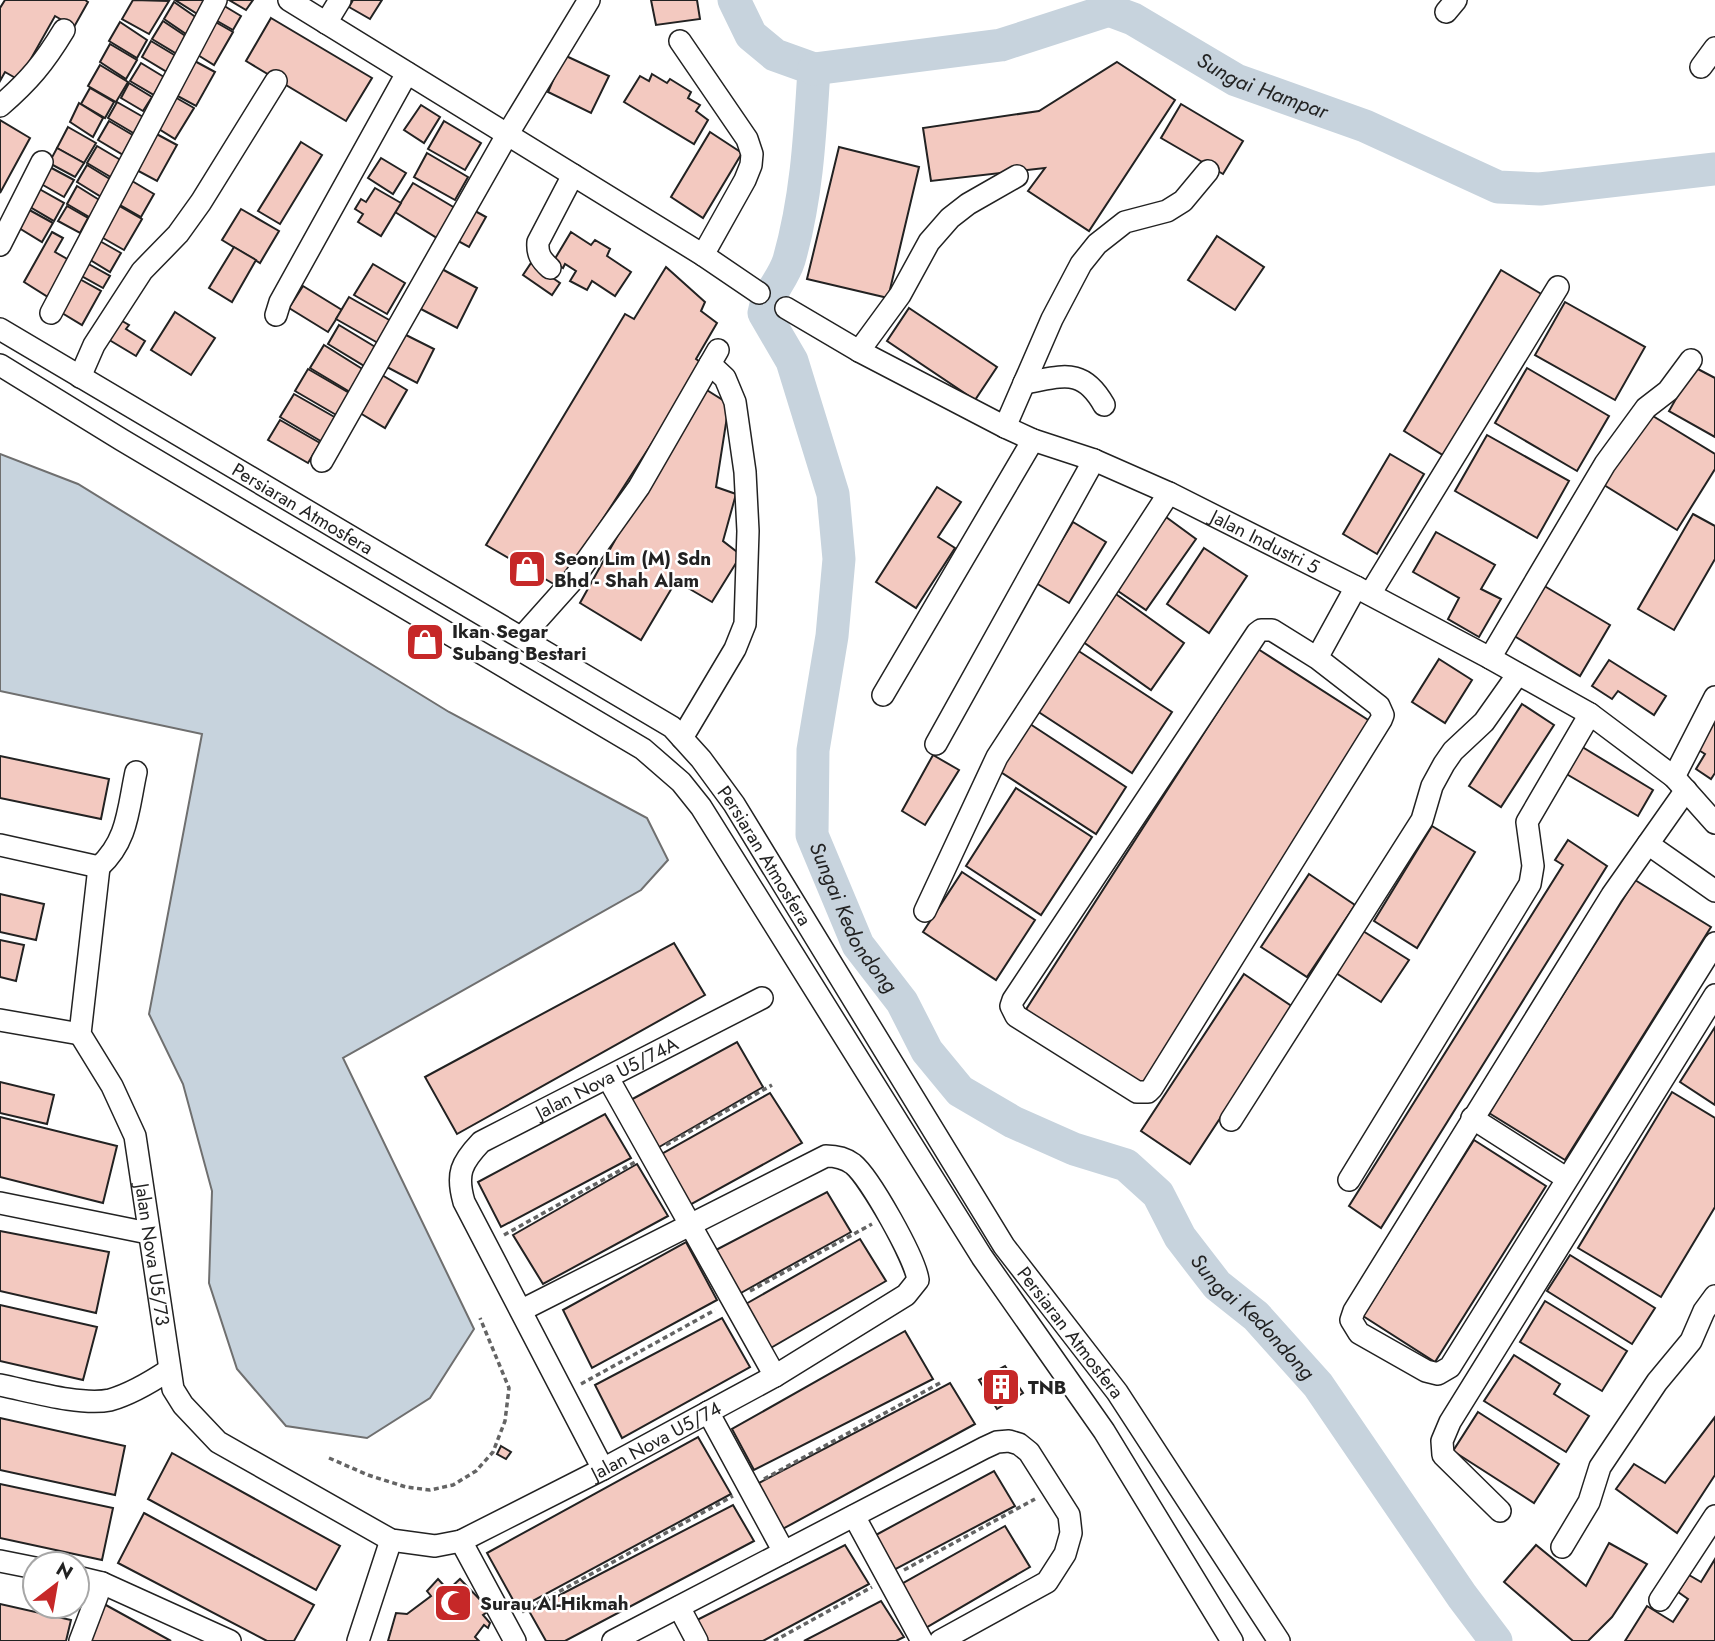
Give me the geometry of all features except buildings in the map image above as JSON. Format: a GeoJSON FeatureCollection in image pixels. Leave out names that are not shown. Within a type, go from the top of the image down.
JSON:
{"type":"FeatureCollection","features":[{"type":"Feature","properties":{"kind":"street"},"geometry":{"type":"LineString","coordinates":[[51,313],[216,0]]}},
{"type":"Feature","properties":{"kind":"street"},"geometry":{"type":"LineString","coordinates":[[289,0],[759,293]]}},
{"type":"Feature","properties":{"kind":"street"},"geometry":{"type":"LineString","coordinates":[[326,23],[340,0]]}},
{"type":"Feature","properties":{"kind":"street"},"geometry":{"type":"LineString","coordinates":[[322,461],[507,135],[589,0]]}},
{"type":"Feature","properties":{"kind":"street"},"geometry":{"type":"LineString","coordinates":[[0,106],[28,81],[64,30]]}},
{"type":"Feature","properties":{"kind":"street"},"geometry":{"type":"LineString","coordinates":[[680,41],[747,139],[752,154],[745,180],[703,256]]}},
{"type":"Feature","properties":{"kind":"street"},"geometry":{"type":"LineString","coordinates":[[1701,67],[1715,48]]}},
{"type":"Feature","properties":{"kind":"street"},"geometry":{"type":"LineString","coordinates":[[276,314],[280,302],[407,73]]}},
{"type":"Feature","properties":{"kind":"street"},"geometry":{"type":"LineString","coordinates":[[80,377],[94,345],[142,271],[178,234],[201,202],[276,81]]}},
{"type":"Feature","properties":{"kind":"street"},"geometry":{"type":"LineString","coordinates":[[0,245],[42,162]]}},
{"type":"Feature","properties":{"kind":"street"},"geometry":{"type":"LineString","coordinates":[[1005,426],[1058,308],[1081,264],[1097,244],[1125,222],[1167,211],[1183,201],[1208,171]]}},
{"type":"Feature","properties":{"kind":"street"},"geometry":{"type":"LineString","coordinates":[[550,268],[542,261],[538,242],[573,175]]}},
{"type":"Feature","properties":{"kind":"street"},"geometry":{"type":"LineString","coordinates":[[859,351],[900,295],[929,242],[950,218],[968,204],[1017,176]]}},
{"type":"Feature","properties":{"kind":"street"},"geometry":{"type":"LineString","coordinates":[[1317,658],[1558,287]]}},
{"type":"Feature","properties":{"kind":"street","name":"Jalan Industri 5"},"geometry":{"type":"LineString","coordinates":[[786,308],[859,351],[1005,426],[1033,440],[1094,460],[1168,493],[1363,591],[1518,674],[1590,714],[1680,784],[1715,822]]}},
{"type":"Feature","properties":{"kind":"street","name":"Persiaran Atmosfera"},"geometry":{"type":"LineString","coordinates":[[0,329],[522,637],[671,727],[682,738],[734,804],[1004,1246],[1117,1392],[1279,1641]]}},
{"type":"Feature","properties":{"kind":"street"},"geometry":{"type":"LineString","coordinates":[[522,637],[572,581],[639,487],[714,357],[735,402],[740,437],[748,531],[745,624],[735,649],[682,738]]}},
{"type":"Feature","properties":{"kind":"street"},"geometry":{"type":"LineString","coordinates":[[1490,659],[1605,464],[1646,408],[1668,391],[1691,360]]}},
{"type":"Feature","properties":{"kind":"street","name":"Persiaran Atmosfera"},"geometry":{"type":"LineString","coordinates":[[0,365],[643,749],[681,782],[708,819],[982,1257],[1104,1431],[1232,1641]]}},
{"type":"Feature","properties":{"kind":"street"},"geometry":{"type":"LineString","coordinates":[[1024,383],[1059,378],[1082,380],[1090,384],[1104,405]]}},
{"type":"Feature","properties":{"kind":"street"},"geometry":{"type":"LineString","coordinates":[[883,695],[1033,440]]}},
{"type":"Feature","properties":{"kind":"street"},"geometry":{"type":"LineString","coordinates":[[936,744],[1094,460]]}},
{"type":"Feature","properties":{"kind":"street"},"geometry":{"type":"LineString","coordinates":[[925,911],[997,757],[1168,493]]}},
{"type":"Feature","properties":{"kind":"street"},"geometry":{"type":"LineString","coordinates":[[1261,630],[1272,630],[1317,658],[1379,706],[1383,715],[1381,720],[1152,1088],[1148,1092],[1137,1092],[1016,1016],[1011,1006],[1013,1000],[1257,633],[1261,630]]}},
{"type":"Feature","properties":{"kind":"street"},"geometry":{"type":"LineString","coordinates":[[1231,1120],[1422,820],[1432,786],[1444,764],[1453,751],[1484,722],[1518,674]]}},
{"type":"Feature","properties":{"kind":"street"},"geometry":{"type":"LineString","coordinates":[[1715,697],[1680,784],[1648,844],[1605,907],[1472,1118],[1354,1311],[1351,1320],[1359,1333],[1426,1371],[1438,1374],[1450,1367],[1715,943]]}},
{"type":"Feature","properties":{"kind":"street"},"geometry":{"type":"LineString","coordinates":[[1349,1180],[1530,884],[1533,866],[1527,822],[1590,714]]}},
{"type":"Feature","properties":{"kind":"street"},"geometry":{"type":"LineString","coordinates":[[0,1020],[80,1034],[99,867],[114,854],[123,834],[136,772]]}},
{"type":"Feature","properties":{"kind":"street"},"geometry":{"type":"LineString","coordinates":[[1648,844],[1715,891]]}},
{"type":"Feature","properties":{"kind":"street"},"geometry":{"type":"LineString","coordinates":[[0,845],[99,867]]}},
{"type":"Feature","properties":{"kind":"street"},"geometry":{"type":"LineString","coordinates":[[1500,1511],[1443,1455],[1442,1441],[1450,1422],[1715,995]]}},
{"type":"Feature","properties":{"kind":"street","name":"Jalan Nova U5/74A"},"geometry":{"type":"LineString","coordinates":[[486,1245],[464,1202],[459,1184],[462,1169],[470,1153],[481,1142],[762,998]]}},
{"type":"Feature","properties":{"kind":"street","name":"Jalan Nova U5/73"},"geometry":{"type":"LineString","coordinates":[[80,1034],[112,1086],[135,1136],[173,1389],[183,1405],[218,1442],[391,1540]]}},
{"type":"Feature","properties":{"kind":"street"},"geometry":{"type":"LineString","coordinates":[[608,1078],[775,1376]]}},
{"type":"Feature","properties":{"kind":"street"},"geometry":{"type":"LineString","coordinates":[[1472,1118],[1566,1178]]}},
{"type":"Feature","properties":{"kind":"street","name":"Jalan Nova U5/74"},"geometry":{"type":"LineString","coordinates":[[391,1540],[435,1546],[461,1541],[603,1469],[775,1376],[906,1295],[918,1280],[917,1269],[908,1249],[860,1172],[853,1164],[836,1156],[827,1156],[691,1226]]}},
{"type":"Feature","properties":{"kind":"street"},"geometry":{"type":"LineString","coordinates":[[0,1203],[148,1233]]}},
{"type":"Feature","properties":{"kind":"street"},"geometry":{"type":"LineString","coordinates":[[522,1310],[691,1226]]}},
{"type":"Feature","properties":{"kind":"street"},"geometry":{"type":"LineString","coordinates":[[486,1245],[603,1469]]}},
{"type":"Feature","properties":{"kind":"street"},"geometry":{"type":"LineString","coordinates":[[1562,1547],[1589,1502],[1600,1467],[1649,1393],[1690,1341],[1704,1311],[1715,1296]]}},
{"type":"Feature","properties":{"kind":"street"},"geometry":{"type":"LineString","coordinates":[[0,1385],[87,1402],[128,1394],[169,1370]]}},
{"type":"Feature","properties":{"kind":"street"},"geometry":{"type":"LineString","coordinates":[[708,1412],[784,1552]]}},
{"type":"Feature","properties":{"kind":"street"},"geometry":{"type":"LineString","coordinates":[[613,1641],[997,1442],[1019,1444],[1029,1452],[1069,1515],[1071,1534],[1065,1553],[1047,1583],[940,1641]]}},
{"type":"Feature","properties":{"kind":"street"},"geometry":{"type":"LineString","coordinates":[[854,1516],[922,1641]]}},
{"type":"Feature","properties":{"kind":"street"},"geometry":{"type":"LineString","coordinates":[[1660,1600],[1715,1516]]}},
{"type":"Feature","properties":{"kind":"street"},"geometry":{"type":"LineString","coordinates":[[358,1641],[391,1540]]}},
{"type":"Feature","properties":{"kind":"street"},"geometry":{"type":"LineString","coordinates":[[461,1541],[515,1641]]}},
{"type":"Feature","properties":{"kind":"street"},"geometry":{"type":"LineString","coordinates":[[0,1561],[21,1565]]}},
{"type":"Feature","properties":{"kind":"street"},"geometry":{"type":"LineString","coordinates":[[91,1580],[230,1641]]}},
{"type":"Feature","properties":{"kind":"street"},"geometry":{"type":"LineString","coordinates":[[80,1641],[102,1583]]}},
{"type":"Feature","properties":{"kind":"street"},"geometry":{"type":"LineString","coordinates":[[679,1607],[697,1641]]}},
{"type":"Feature","properties":{"kind":"path"},"geometry":{"type":"LineString","coordinates":[[486,1245],[772,1085]]}},
{"type":"Feature","properties":{"kind":"path"},"geometry":{"type":"LineString","coordinates":[[329,1458],[368,1475],[406,1487],[430,1490],[453,1485],[476,1471],[492,1452],[501,1432],[509,1388],[480,1318]]}},
{"type":"Feature","properties":{"kind":"path"},"geometry":{"type":"LineString","coordinates":[[504,1621],[940,1384]]}},
{"type":"Feature","properties":{"kind":"path"},"geometry":{"type":"LineString","coordinates":[[774,1641],[1053,1489]]}},
{"type":"Feature","properties":{"kind":"shaded area"},"geometry":{"type":"Polygon","coordinates":[[[0,454],[78,484],[449,712],[647,818],[668,860],[641,890],[343,1058],[474,1329],[430,1398],[367,1438],[286,1426],[237,1369],[209,1283],[212,1191],[183,1084],[149,1014],[202,734],[0,691],[0,454]]]}},
{"type":"Feature","properties":{"kind":"waterway","name":"Sungai Kedondong"},"geometry":{"type":"LineString","coordinates":[[734,0],[751,35],[775,55],[814,69],[807,165],[800,213],[789,260],[768,299],[764,313],[792,361],[833,494],[839,559],[832,636],[813,750],[812,835],[858,945],[902,1002],[927,1051],[960,1091],[1013,1122],[1074,1149],[1126,1165],[1158,1194],[1180,1237],[1217,1285],[1256,1316],[1318,1385],[1462,1596],[1496,1641]]}},
{"type":"Feature","properties":{"kind":"waterway","name":"Sungai Hampar"},"geometry":{"type":"LineString","coordinates":[[814,69],[1001,45],[1109,10],[1133,19],[1236,80],[1365,126],[1498,187],[1540,189],[1715,169]]}},
{"type":"Feature","properties":{"kind":"place","name":"Seon Lim (M) Sdn Bhd - Shah Alam"},"geometry":{"type":"Point","coordinates":[527,569]}},
{"type":"Feature","properties":{"kind":"place","name":"Ikan Segar Subang Bestari"},"geometry":{"type":"Point","coordinates":[425,642]}},
{"type":"Feature","properties":{"kind":"place","name":"TNB"},"geometry":{"type":"Point","coordinates":[1001,1387]}},
{"type":"Feature","properties":{"kind":"place","name":"Surau Al-Hikmah"},"geometry":{"type":"Point","coordinates":[453,1603]}}]}
